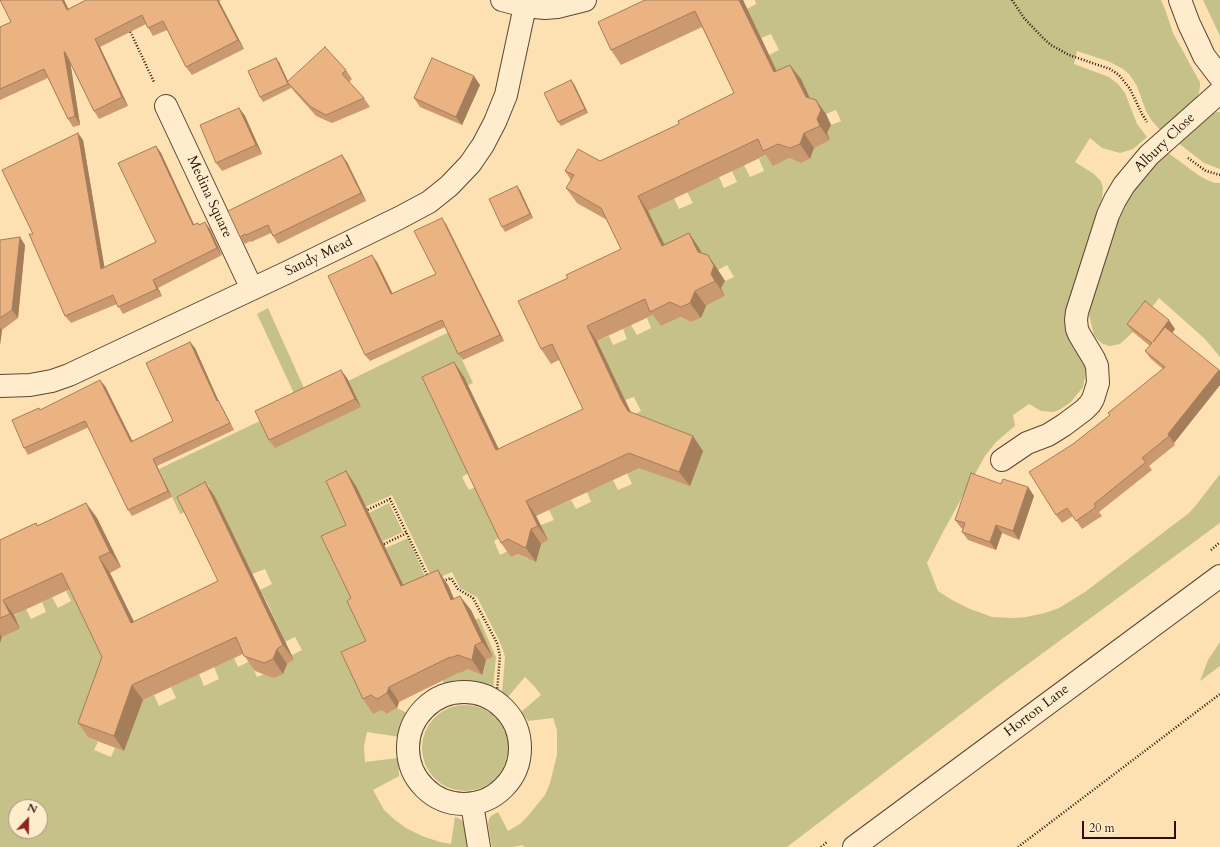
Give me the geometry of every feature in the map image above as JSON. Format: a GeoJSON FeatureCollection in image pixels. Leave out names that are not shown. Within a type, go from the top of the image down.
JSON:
{"type":"FeatureCollection","features":[{"type":"Feature","properties":{"kind":"street"},"geometry":{"type":"LineString","coordinates":[[502,0],[525,6],[545,8],[558,7],[584,0]]}},
{"type":"Feature","properties":{"kind":"street"},"geometry":{"type":"LineString","coordinates":[[1180,0],[1204,56],[1220,77]]}},
{"type":"Feature","properties":{"kind":"street","name":"Sandy Mead"},"geometry":{"type":"LineString","coordinates":[[0,386],[30,385],[52,381],[70,375],[385,225],[420,207],[442,192],[458,178],[470,164],[483,145],[500,112],[509,81],[525,6]]}},
{"type":"Feature","properties":{"kind":"street","name":"Albury Close"},"geometry":{"type":"LineString","coordinates":[[1002,460],[1027,443],[1048,435],[1064,425],[1084,410],[1093,399],[1098,383],[1097,366],[1079,334],[1076,320],[1077,312],[1108,215],[1115,200],[1134,171],[1148,155],[1220,92]]}},
{"type":"Feature","properties":{"kind":"street","name":"Medina Square"},"geometry":{"type":"LineString","coordinates":[[166,106],[252,289]]}},
{"type":"Feature","properties":{"kind":"street","name":"Horton Lane"},"geometry":{"type":"LineString","coordinates":[[854,847],[1220,576]]}},
{"type":"Feature","properties":{"kind":"street"},"geometry":{"type":"LineString","coordinates":[[473,693],[488,698],[496,703],[504,710],[516,727],[520,746],[518,762],[512,776],[503,788],[491,797],[472,804],[461,804],[445,801],[430,793],[422,786],[413,771],[410,761],[408,744],[410,734],[417,718],[432,702],[452,694],[473,693]]}},
{"type":"Feature","properties":{"kind":"street"},"geometry":{"type":"LineString","coordinates":[[472,804],[479,847]]}},
{"type":"Feature","properties":{"kind":"path"},"geometry":{"type":"LineString","coordinates":[[1012,0],[1024,18],[1051,45],[1070,55],[1110,69],[1119,75],[1130,89],[1145,118],[1154,130],[1198,166],[1206,171],[1220,175]]}},
{"type":"Feature","properties":{"kind":"path"},"geometry":{"type":"LineString","coordinates":[[128,28],[166,106]]}},
{"type":"Feature","properties":{"kind":"path"},"geometry":{"type":"LineString","coordinates":[[363,512],[390,499],[429,579]]}},
{"type":"Feature","properties":{"kind":"path"},"geometry":{"type":"LineString","coordinates":[[384,544],[407,533]]}},
{"type":"Feature","properties":{"kind":"path"},"geometry":{"type":"LineString","coordinates":[[438,583],[451,578],[458,589],[473,598],[497,643],[500,656],[496,703]]}},
{"type":"Feature","properties":{"kind":"path"},"geometry":{"type":"LineString","coordinates":[[1018,847],[1220,694]]}},
{"type":"Feature","properties":{"kind":"shaded area"},"geometry":{"type":"Polygon","coordinates":[[[755,0],[1161,0],[1173,33],[1200,82],[1200,87],[1199,93],[1192,104],[1161,131],[1146,111],[1137,86],[1129,74],[1123,69],[1110,62],[1077,51],[1074,64],[1109,77],[1118,84],[1125,93],[1137,124],[1147,137],[1133,149],[1120,153],[1102,148],[1090,138],[1075,162],[1094,174],[1101,181],[1103,188],[1102,198],[1069,305],[1068,335],[1085,367],[1086,373],[1083,387],[1071,402],[1059,410],[1053,412],[1041,411],[1029,404],[1013,415],[1015,426],[996,442],[985,456],[927,563],[938,591],[952,600],[970,609],[992,617],[1026,617],[1059,608],[1085,592],[1189,513],[1220,474],[1220,523],[998,686],[787,847],[524,847],[523,845],[513,847],[492,847],[488,825],[491,816],[498,812],[508,831],[520,824],[545,795],[550,783],[557,755],[557,730],[553,718],[528,721],[521,712],[541,695],[525,677],[507,698],[502,693],[505,657],[499,640],[477,597],[460,588],[452,572],[433,580],[392,495],[345,516],[381,710],[387,714],[397,708],[407,713],[402,725],[400,737],[367,732],[364,746],[365,762],[398,758],[399,776],[373,790],[384,810],[395,820],[406,828],[422,836],[451,844],[455,817],[464,822],[471,847],[0,847],[0,643],[2,637],[20,629],[14,616],[26,609],[31,619],[46,612],[42,602],[52,597],[58,608],[71,601],[66,591],[72,588],[112,672],[89,738],[98,742],[94,750],[111,757],[115,748],[124,751],[143,700],[154,695],[159,706],[176,698],[171,687],[199,674],[204,686],[219,679],[214,667],[234,658],[238,667],[250,661],[257,677],[264,674],[283,674],[287,664],[294,660],[292,655],[302,650],[295,637],[285,642],[260,590],[272,584],[265,569],[252,574],[208,485],[194,491],[201,505],[180,514],[159,469],[262,420],[361,407],[348,381],[449,332],[473,383],[466,386],[470,472],[462,477],[469,490],[477,486],[501,537],[494,541],[500,555],[508,551],[511,557],[518,554],[528,559],[541,525],[554,520],[549,510],[571,500],[576,509],[591,502],[587,492],[613,480],[618,490],[632,484],[627,473],[632,415],[641,411],[634,397],[625,400],[597,341],[609,336],[613,345],[627,339],[623,329],[631,325],[637,335],[651,328],[647,318],[655,314],[661,326],[681,317],[691,322],[701,318],[706,306],[725,296],[721,288],[725,281],[734,277],[727,265],[718,270],[672,261],[648,211],[674,198],[679,209],[693,203],[687,192],[719,177],[724,188],[737,182],[732,171],[744,165],[750,177],[764,171],[759,159],[768,154],[789,158],[801,163],[810,159],[814,148],[827,133],[831,125],[841,121],[836,110],[826,114],[816,112],[784,87],[769,55],[779,50],[771,34],[761,38],[747,9],[756,4],[755,0]]]}},
{"type":"Feature","properties":{"kind":"shaded area"},"geometry":{"type":"Polygon","coordinates":[[[1203,0],[1220,0],[1220,36],[1203,0]]]}},
{"type":"Feature","properties":{"kind":"shaded area"},"geometry":{"type":"Polygon","coordinates":[[[1220,112],[1220,169],[1204,163],[1177,142],[1210,114],[1220,112]]]}},
{"type":"Feature","properties":{"kind":"shaded area"},"geometry":{"type":"Polygon","coordinates":[[[1167,152],[1198,175],[1215,183],[1220,183],[1220,357],[1205,339],[1159,298],[1133,332],[1120,344],[1110,346],[1103,344],[1094,335],[1089,315],[1090,308],[1114,222],[1138,182],[1167,152]]]}},
{"type":"Feature","properties":{"kind":"shaded area"},"geometry":{"type":"Polygon","coordinates":[[[268,308],[308,397],[298,402],[257,314],[268,308]]]}},
{"type":"Feature","properties":{"kind":"shaded area"},"geometry":{"type":"Polygon","coordinates":[[[389,503],[403,532],[383,541],[369,513],[389,503]]]}},
{"type":"Feature","properties":{"kind":"shaded area"},"geometry":{"type":"Polygon","coordinates":[[[408,538],[432,592],[417,614],[386,548],[408,538]]]}},
{"type":"Feature","properties":{"kind":"shaded area"},"geometry":{"type":"Polygon","coordinates":[[[479,618],[496,657],[493,688],[479,683],[462,680],[456,680],[445,685],[440,675],[468,669],[484,668],[486,660],[493,657],[475,620],[479,618]]]}},
{"type":"Feature","properties":{"kind":"shaded area"},"geometry":{"type":"Polygon","coordinates":[[[1220,642],[1220,666],[1200,681],[1208,660],[1220,642]]]}},
{"type":"Feature","properties":{"kind":"shaded area"},"geometry":{"type":"Polygon","coordinates":[[[465,705],[481,708],[489,712],[501,724],[505,732],[508,748],[505,764],[501,772],[489,784],[481,788],[465,791],[449,788],[441,784],[429,772],[425,764],[422,748],[425,732],[429,724],[441,712],[449,708],[465,705]]]}},
{"type":"Feature","properties":{"kind":"building"},"geometry":{"type":"Polygon","coordinates":[[[0,0],[62,0],[67,10],[86,0],[217,0],[238,40],[186,67],[163,21],[148,28],[142,15],[95,39],[122,97],[94,111],[64,52],[75,116],[68,119],[44,69],[0,89],[0,27],[11,22],[0,0]]]}},
{"type":"Feature","properties":{"kind":"building"},"geometry":{"type":"Polygon","coordinates":[[[645,0],[739,0],[774,72],[790,65],[806,97],[816,100],[821,110],[817,119],[820,126],[804,133],[800,144],[790,148],[778,144],[763,151],[758,139],[638,196],[662,246],[689,233],[698,252],[708,255],[714,266],[711,274],[715,281],[695,291],[690,303],[681,307],[670,302],[650,312],[645,299],[587,326],[628,411],[693,436],[679,472],[629,453],[526,501],[538,526],[531,529],[526,548],[508,539],[501,543],[422,377],[454,362],[496,450],[583,409],[552,344],[541,349],[518,301],[568,278],[566,275],[621,249],[601,208],[566,188],[574,175],[565,171],[578,149],[600,161],[679,124],[678,121],[734,93],[695,11],[611,50],[598,22],[645,0]]]}},
{"type":"Feature","properties":{"kind":"building"},"geometry":{"type":"Polygon","coordinates":[[[325,47],[346,70],[342,74],[364,98],[326,115],[311,107],[287,82],[325,47]]]}},
{"type":"Feature","properties":{"kind":"building"},"geometry":{"type":"Polygon","coordinates":[[[276,58],[288,84],[260,97],[248,71],[276,58]]]}},
{"type":"Feature","properties":{"kind":"building"},"geometry":{"type":"Polygon","coordinates":[[[432,58],[474,76],[456,117],[414,98],[432,58]]]}},
{"type":"Feature","properties":{"kind":"building"},"geometry":{"type":"Polygon","coordinates":[[[571,80],[585,109],[558,122],[544,93],[571,80]]]}},
{"type":"Feature","properties":{"kind":"building"},"geometry":{"type":"Polygon","coordinates":[[[239,108],[256,145],[216,163],[200,125],[239,108]]]}},
{"type":"Feature","properties":{"kind":"building"},"geometry":{"type":"Polygon","coordinates":[[[78,133],[101,269],[156,242],[118,163],[156,146],[193,225],[198,223],[199,225],[205,222],[217,248],[153,280],[157,289],[118,307],[113,295],[65,316],[29,234],[33,234],[2,170],[78,133]]]}},
{"type":"Feature","properties":{"kind":"building"},"geometry":{"type":"Polygon","coordinates":[[[342,155],[361,193],[273,236],[268,225],[240,237],[228,211],[342,155]]]}},
{"type":"Feature","properties":{"kind":"building"},"geometry":{"type":"Polygon","coordinates":[[[517,186],[530,214],[502,227],[489,199],[517,186]]]}},
{"type":"Feature","properties":{"kind":"building"},"geometry":{"type":"Polygon","coordinates":[[[442,218],[500,335],[458,354],[442,320],[365,355],[328,276],[372,255],[391,294],[436,274],[414,231],[442,218]]]}},
{"type":"Feature","properties":{"kind":"building"},"geometry":{"type":"Polygon","coordinates":[[[20,237],[12,310],[0,318],[0,240],[20,237]]]}},
{"type":"Feature","properties":{"kind":"building"},"geometry":{"type":"Polygon","coordinates":[[[1145,301],[1169,320],[1153,342],[1165,327],[1219,370],[1168,434],[1169,436],[1142,458],[1146,462],[1094,504],[1096,507],[1076,521],[1067,508],[1056,515],[1029,472],[1073,444],[1110,415],[1108,413],[1165,367],[1145,351],[1152,343],[1127,324],[1145,301]]]}},
{"type":"Feature","properties":{"kind":"building"},"geometry":{"type":"Polygon","coordinates":[[[190,342],[217,401],[218,400],[230,423],[153,459],[168,491],[128,510],[85,421],[24,448],[12,420],[39,408],[40,410],[100,380],[131,442],[173,421],[146,363],[190,342]]]}},
{"type":"Feature","properties":{"kind":"building"},"geometry":{"type":"Polygon","coordinates":[[[341,370],[355,399],[269,440],[255,411],[341,370]]]}},
{"type":"Feature","properties":{"kind":"building"},"geometry":{"type":"Polygon","coordinates":[[[346,471],[401,586],[438,570],[451,600],[460,596],[482,642],[475,645],[472,660],[458,655],[450,657],[389,687],[387,693],[377,699],[371,695],[363,699],[341,652],[366,641],[347,601],[351,598],[321,536],[346,525],[326,481],[346,471]]]}},
{"type":"Feature","properties":{"kind":"building"},"geometry":{"type":"Polygon","coordinates":[[[971,473],[1001,484],[1003,479],[1028,487],[1013,531],[996,525],[990,542],[962,532],[965,523],[955,520],[971,473]]]}},
{"type":"Feature","properties":{"kind":"building"},"geometry":{"type":"Polygon","coordinates":[[[205,482],[283,645],[277,649],[273,659],[264,663],[244,656],[236,637],[132,685],[114,736],[78,723],[102,657],[62,573],[3,600],[10,614],[0,618],[0,540],[36,523],[37,526],[86,503],[110,552],[99,557],[131,623],[218,581],[177,497],[205,482]]]}}]}
